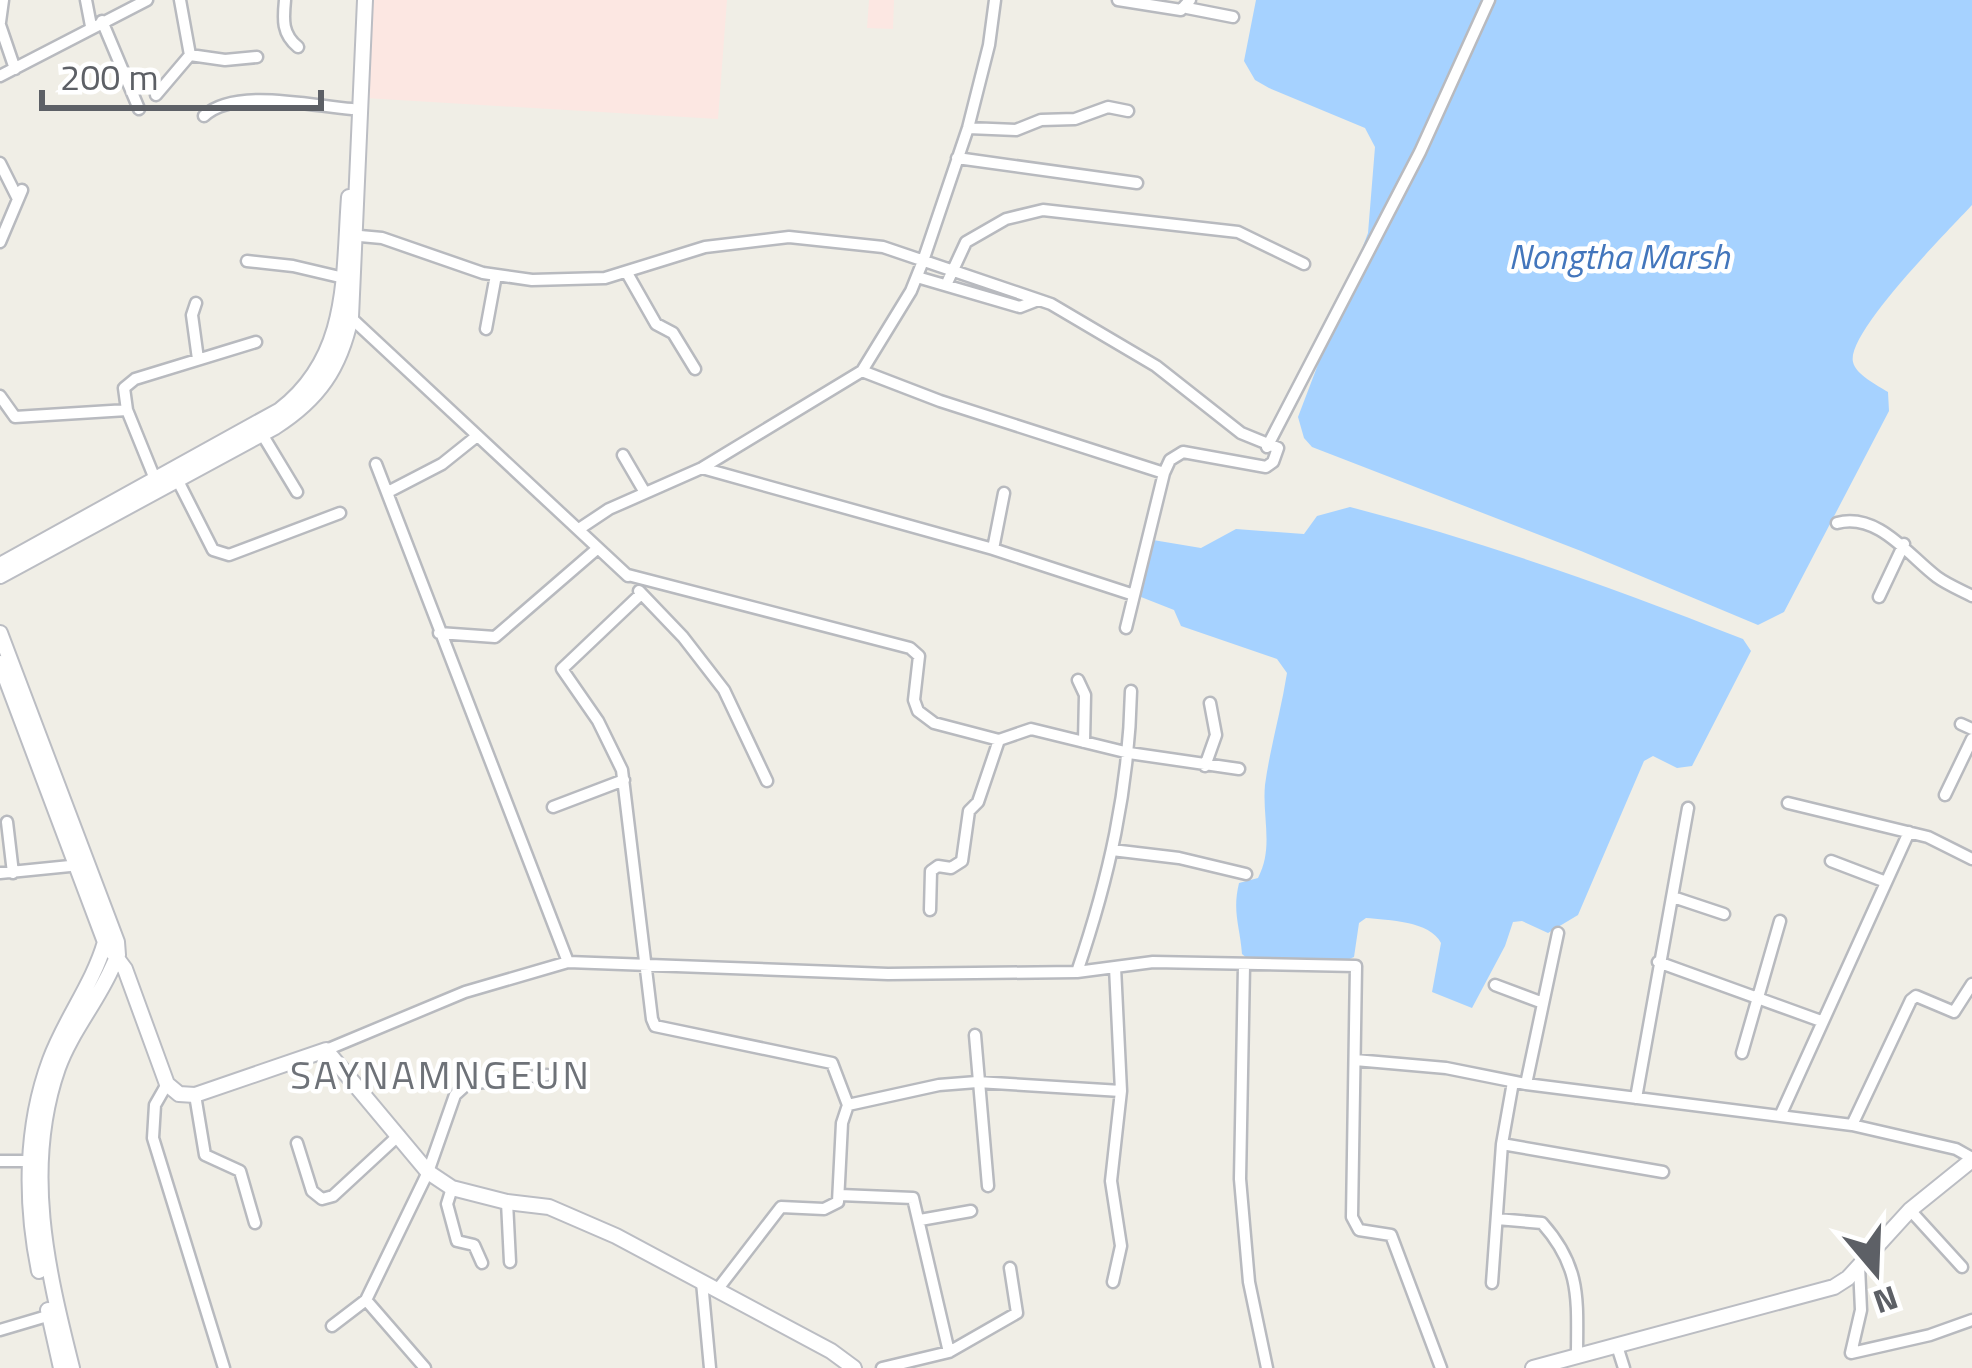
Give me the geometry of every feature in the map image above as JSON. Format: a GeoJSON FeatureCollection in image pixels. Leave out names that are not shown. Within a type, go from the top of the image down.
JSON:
{"type":"FeatureCollection","features":[{"type":"Feature","properties":{"kind":"main road"},"geometry":{"type":"LineString","coordinates":[[0,576],[280,410],[303,392],[326,356],[345,313],[361,0]]}},
{"type":"Feature","properties":{"kind":"main road"},"geometry":{"type":"LineString","coordinates":[[0,565],[155,479],[175,475],[262,434],[297,413],[326,384],[343,354],[361,0]]}},
{"type":"Feature","properties":{"kind":"main road"},"geometry":{"type":"LineString","coordinates":[[0,633],[82,865],[110,961],[132,987],[166,1084],[179,1094],[195,1095],[326,1050],[428,1172],[452,1188],[549,1207],[702,1282],[854,1368]]}},
{"type":"Feature","properties":{"kind":"main road"},"geometry":{"type":"LineString","coordinates":[[0,663],[117,942],[50,1060],[34,1161],[31,1225],[61,1368]]}},
{"type":"Feature","properties":{"kind":"main road"},"geometry":{"type":"LineString","coordinates":[[1533,1368],[1834,1287],[1910,1210],[1972,1159]]}},
{"type":"Feature","properties":{"kind":"main road"},"geometry":{"type":"LineString","coordinates":[[53,1314],[72,1368]]}},
{"type":"Feature","properties":{"kind":"street"},"geometry":{"type":"LineString","coordinates":[[3,0],[0,24],[15,69]]}},
{"type":"Feature","properties":{"kind":"street"},"geometry":{"type":"LineString","coordinates":[[86,0],[139,109]]}},
{"type":"Feature","properties":{"kind":"street"},"geometry":{"type":"LineString","coordinates":[[0,76],[147,0]]}},
{"type":"Feature","properties":{"kind":"street"},"geometry":{"type":"LineString","coordinates":[[180,0],[190,55]]}},
{"type":"Feature","properties":{"kind":"street"},"geometry":{"type":"LineString","coordinates":[[285,0],[284,29],[298,47]]}},
{"type":"Feature","properties":{"kind":"street"},"geometry":{"type":"LineString","coordinates":[[579,529],[644,491],[702,468],[862,371],[917,277],[968,128],[995,0]]}},
{"type":"Feature","properties":{"kind":"street"},"geometry":{"type":"LineString","coordinates":[[1118,0],[1188,4],[1233,16]]}},
{"type":"Feature","properties":{"kind":"street"},"geometry":{"type":"LineString","coordinates":[[1267,447],[1420,152],[1489,0]]}},
{"type":"Feature","properties":{"kind":"street"},"geometry":{"type":"LineString","coordinates":[[190,55],[226,60],[256,57]]}},
{"type":"Feature","properties":{"kind":"street"},"geometry":{"type":"LineString","coordinates":[[156,95],[190,55]]}},
{"type":"Feature","properties":{"kind":"street"},"geometry":{"type":"LineString","coordinates":[[204,116],[220,104],[252,100],[352,109]]}},
{"type":"Feature","properties":{"kind":"street"},"geometry":{"type":"LineString","coordinates":[[968,128],[1016,130],[1041,120],[1075,119],[1116,106],[1128,111]]}},
{"type":"Feature","properties":{"kind":"street"},"geometry":{"type":"LineString","coordinates":[[956,158],[1137,183]]}},
{"type":"Feature","properties":{"kind":"street"},"geometry":{"type":"LineString","coordinates":[[0,163],[20,195],[0,242]]}},
{"type":"Feature","properties":{"kind":"street"},"geometry":{"type":"LineString","coordinates":[[947,283],[966,242],[1006,219],[1043,210],[1238,232],[1304,264]]}},
{"type":"Feature","properties":{"kind":"street"},"geometry":{"type":"LineString","coordinates":[[352,235],[382,238],[496,275],[579,281],[627,273],[705,247],[802,236],[883,247],[1058,308],[1156,366],[1241,433],[1278,448],[1274,462],[1266,467],[1175,454],[1164,472],[1126,628]]}},
{"type":"Feature","properties":{"kind":"street"},"geometry":{"type":"LineString","coordinates":[[247,261],[344,278]]}},
{"type":"Feature","properties":{"kind":"street"},"geometry":{"type":"LineString","coordinates":[[627,273],[656,324],[673,333],[695,369]]}},
{"type":"Feature","properties":{"kind":"street"},"geometry":{"type":"LineString","coordinates":[[486,329],[496,275]]}},
{"type":"Feature","properties":{"kind":"street"},"geometry":{"type":"LineString","coordinates":[[917,277],[1020,307],[1038,301]]}},
{"type":"Feature","properties":{"kind":"street"},"geometry":{"type":"LineString","coordinates":[[196,303],[192,315],[198,359]]}},
{"type":"Feature","properties":{"kind":"street"},"geometry":{"type":"LineString","coordinates":[[345,313],[628,575],[724,690],[767,781]]}},
{"type":"Feature","properties":{"kind":"street"},"geometry":{"type":"LineString","coordinates":[[155,479],[127,410],[126,383],[256,342]]}},
{"type":"Feature","properties":{"kind":"street"},"geometry":{"type":"LineString","coordinates":[[862,371],[940,401],[1164,472]]}},
{"type":"Feature","properties":{"kind":"street"},"geometry":{"type":"LineString","coordinates":[[0,397],[15,417]]}},
{"type":"Feature","properties":{"kind":"street"},"geometry":{"type":"LineString","coordinates":[[0,419],[127,410]]}},
{"type":"Feature","properties":{"kind":"street"},"geometry":{"type":"LineString","coordinates":[[262,434],[297,492]]}},
{"type":"Feature","properties":{"kind":"street"},"geometry":{"type":"LineString","coordinates":[[388,493],[442,464],[477,436]]}},
{"type":"Feature","properties":{"kind":"street"},"geometry":{"type":"LineString","coordinates":[[622,455],[644,491]]}},
{"type":"Feature","properties":{"kind":"street"},"geometry":{"type":"LineString","coordinates":[[376,464],[568,962]]}},
{"type":"Feature","properties":{"kind":"street"},"geometry":{"type":"LineString","coordinates":[[702,468],[993,549],[1134,595]]}},
{"type":"Feature","properties":{"kind":"street"},"geometry":{"type":"LineString","coordinates":[[175,475],[213,550],[229,555],[340,513]]}},
{"type":"Feature","properties":{"kind":"street"},"geometry":{"type":"LineString","coordinates":[[993,549],[1004,493]]}},
{"type":"Feature","properties":{"kind":"street"},"geometry":{"type":"LineString","coordinates":[[1837,523],[1856,523],[1904,544],[1934,574],[1972,596]]}},
{"type":"Feature","properties":{"kind":"street"},"geometry":{"type":"LineString","coordinates":[[1879,597],[1904,544]]}},
{"type":"Feature","properties":{"kind":"street"},"geometry":{"type":"LineString","coordinates":[[439,633],[496,637],[598,548]]}},
{"type":"Feature","properties":{"kind":"street"},"geometry":{"type":"LineString","coordinates":[[628,575],[910,648],[919,656],[914,700],[918,711],[934,723],[999,740],[1031,729],[1130,753],[1239,770]]}},
{"type":"Feature","properties":{"kind":"street"},"geometry":{"type":"LineString","coordinates":[[641,594],[562,669],[598,721],[624,780],[655,1025],[832,1063],[848,1105],[842,1123],[840,1195],[832,1208],[782,1207],[717,1291]]}},
{"type":"Feature","properties":{"kind":"street"},"geometry":{"type":"LineString","coordinates":[[1078,680],[1085,695],[1084,742]]}},
{"type":"Feature","properties":{"kind":"street"},"geometry":{"type":"LineString","coordinates":[[1077,972],[1106,888],[1130,753],[1131,691]]}},
{"type":"Feature","properties":{"kind":"street"},"geometry":{"type":"LineString","coordinates":[[1205,766],[1216,735],[1210,703]]}},
{"type":"Feature","properties":{"kind":"street"},"geometry":{"type":"LineString","coordinates":[[1945,795],[1972,739]]}},
{"type":"Feature","properties":{"kind":"street"},"geometry":{"type":"LineString","coordinates":[[930,910],[931,871],[962,861],[969,811],[978,802],[999,740]]}},
{"type":"Feature","properties":{"kind":"street"},"geometry":{"type":"LineString","coordinates":[[553,807],[624,780]]}},
{"type":"Feature","properties":{"kind":"street"},"geometry":{"type":"LineString","coordinates":[[1788,802],[1910,832],[1972,859]]}},
{"type":"Feature","properties":{"kind":"street"},"geometry":{"type":"LineString","coordinates":[[1636,1098],[1688,808]]}},
{"type":"Feature","properties":{"kind":"street"},"geometry":{"type":"LineString","coordinates":[[7,822],[7,873],[82,865]]}},
{"type":"Feature","properties":{"kind":"street"},"geometry":{"type":"LineString","coordinates":[[1781,1114],[1910,832]]}},
{"type":"Feature","properties":{"kind":"street"},"geometry":{"type":"LineString","coordinates":[[1112,850],[1179,858],[1246,874]]}},
{"type":"Feature","properties":{"kind":"street"},"geometry":{"type":"LineString","coordinates":[[1831,861],[1886,882]]}},
{"type":"Feature","properties":{"kind":"street"},"geometry":{"type":"LineString","coordinates":[[1673,897],[1724,914]]}},
{"type":"Feature","properties":{"kind":"street"},"geometry":{"type":"LineString","coordinates":[[1742,1052],[1780,921]]}},
{"type":"Feature","properties":{"kind":"street"},"geometry":{"type":"LineString","coordinates":[[1492,1283],[1502,1144],[1558,933]]}},
{"type":"Feature","properties":{"kind":"street"},"geometry":{"type":"LineString","coordinates":[[326,1050],[465,992],[568,962],[888,974],[1077,972],[1153,962],[1357,967],[1349,1174],[1352,1217],[1359,1230],[1390,1235],[1441,1368]]}},
{"type":"Feature","properties":{"kind":"street"},"geometry":{"type":"LineString","coordinates":[[1658,962],[1821,1021]]}},
{"type":"Feature","properties":{"kind":"street"},"geometry":{"type":"LineString","coordinates":[[1244,966],[1240,1179],[1249,1282],[1268,1368]]}},
{"type":"Feature","properties":{"kind":"street"},"geometry":{"type":"LineString","coordinates":[[1113,1282],[1121,1246],[1112,1181],[1121,1091],[1115,967]]}},
{"type":"Feature","properties":{"kind":"street"},"geometry":{"type":"LineString","coordinates":[[1852,1125],[1911,1000],[1916,996],[1954,1012],[1972,984]]}},
{"type":"Feature","properties":{"kind":"street"},"geometry":{"type":"LineString","coordinates":[[1495,985],[1543,1003]]}},
{"type":"Feature","properties":{"kind":"street"},"geometry":{"type":"LineString","coordinates":[[974,1035],[988,1186]]}},
{"type":"Feature","properties":{"kind":"street"},"geometry":{"type":"LineString","coordinates":[[1355,1060],[1446,1068],[1519,1083],[1852,1125],[1956,1149],[1972,1159]]}},
{"type":"Feature","properties":{"kind":"street"},"geometry":{"type":"LineString","coordinates":[[332,1326],[366,1300],[428,1172],[455,1095],[467,1084],[547,1075]]}},
{"type":"Feature","properties":{"kind":"street"},"geometry":{"type":"LineString","coordinates":[[848,1105],[977,1082],[1121,1091]]}},
{"type":"Feature","properties":{"kind":"street"},"geometry":{"type":"LineString","coordinates":[[166,1084],[155,1105],[153,1138],[224,1368]]}},
{"type":"Feature","properties":{"kind":"street"},"geometry":{"type":"LineString","coordinates":[[195,1095],[206,1156],[237,1167],[255,1223]]}},
{"type":"Feature","properties":{"kind":"street"},"geometry":{"type":"LineString","coordinates":[[297,1143],[311,1191],[322,1198],[332,1196],[399,1135]]}},
{"type":"Feature","properties":{"kind":"street"},"geometry":{"type":"LineString","coordinates":[[1502,1144],[1664,1172]]}},
{"type":"Feature","properties":{"kind":"street"},"geometry":{"type":"LineString","coordinates":[[0,1161],[34,1161]]}},
{"type":"Feature","properties":{"kind":"street"},"geometry":{"type":"LineString","coordinates":[[452,1188],[447,1204],[457,1240],[474,1245],[482,1263]]}},
{"type":"Feature","properties":{"kind":"street"},"geometry":{"type":"LineString","coordinates":[[840,1195],[913,1198],[949,1352]]}},
{"type":"Feature","properties":{"kind":"street"},"geometry":{"type":"LineString","coordinates":[[507,1202],[510,1262]]}},
{"type":"Feature","properties":{"kind":"street"},"geometry":{"type":"LineString","coordinates":[[1910,1210],[1962,1267]]}},
{"type":"Feature","properties":{"kind":"street"},"geometry":{"type":"LineString","coordinates":[[920,1220],[971,1211]]}},
{"type":"Feature","properties":{"kind":"street"},"geometry":{"type":"LineString","coordinates":[[1497,1219],[1542,1223],[1569,1257],[1577,1295],[1577,1357]]}},
{"type":"Feature","properties":{"kind":"street"},"geometry":{"type":"LineString","coordinates":[[1859,1266],[1861,1310],[1851,1353],[1930,1336],[1972,1320]]}},
{"type":"Feature","properties":{"kind":"street"},"geometry":{"type":"LineString","coordinates":[[882,1368],[949,1352],[1017,1313],[1010,1268]]}},
{"type":"Feature","properties":{"kind":"street"},"geometry":{"type":"LineString","coordinates":[[702,1282],[710,1368]]}},
{"type":"Feature","properties":{"kind":"street"},"geometry":{"type":"LineString","coordinates":[[366,1300],[422,1364],[406,1368]]}},
{"type":"Feature","properties":{"kind":"street"},"geometry":{"type":"LineString","coordinates":[[0,1330],[53,1314]]}},
{"type":"Feature","properties":{"kind":"street"},"geometry":{"type":"LineString","coordinates":[[1616,1346],[1624,1368]]}},
{"type":"Feature","properties":{"kind":"shaded area"},"geometry":{"type":"Polygon","coordinates":[[[372,0],[727,0],[718,119],[365,98],[372,0]]]}},
{"type":"Feature","properties":{"kind":"shaded area"},"geometry":{"type":"Polygon","coordinates":[[[869,0],[894,0],[893,29],[867,28],[869,0]]]}},
{"type":"Feature","properties":{"kind":"water","name":"Nongtha Marsh"},"geometry":{"type":"Polygon","coordinates":[[[1256,0],[1972,0],[1972,205],[1901,282],[1855,348],[1855,367],[1888,392],[1889,411],[1784,612],[1758,625],[1312,447],[1304,438],[1298,417],[1368,233],[1375,147],[1365,128],[1255,80],[1244,61],[1256,0]]]}},
{"type":"Feature","properties":{"kind":"water"},"geometry":{"type":"Polygon","coordinates":[[[1350,507],[1598,584],[1743,639],[1751,651],[1692,766],[1677,768],[1653,756],[1644,761],[1578,915],[1548,933],[1522,921],[1513,922],[1472,1008],[1432,992],[1441,943],[1428,930],[1408,923],[1366,918],[1359,923],[1354,957],[1347,960],[1248,959],[1242,954],[1237,893],[1239,883],[1258,878],[1263,867],[1265,785],[1287,673],[1277,659],[1181,626],[1174,610],[1139,593],[1153,540],[1201,548],[1236,529],[1304,534],[1317,516],[1350,507]]]}},
{"type":"Feature","properties":{"kind":"district","name":"SAYNAMNGEUN"},"geometry":{"type":"Point","coordinates":[441,1075]}}]}
